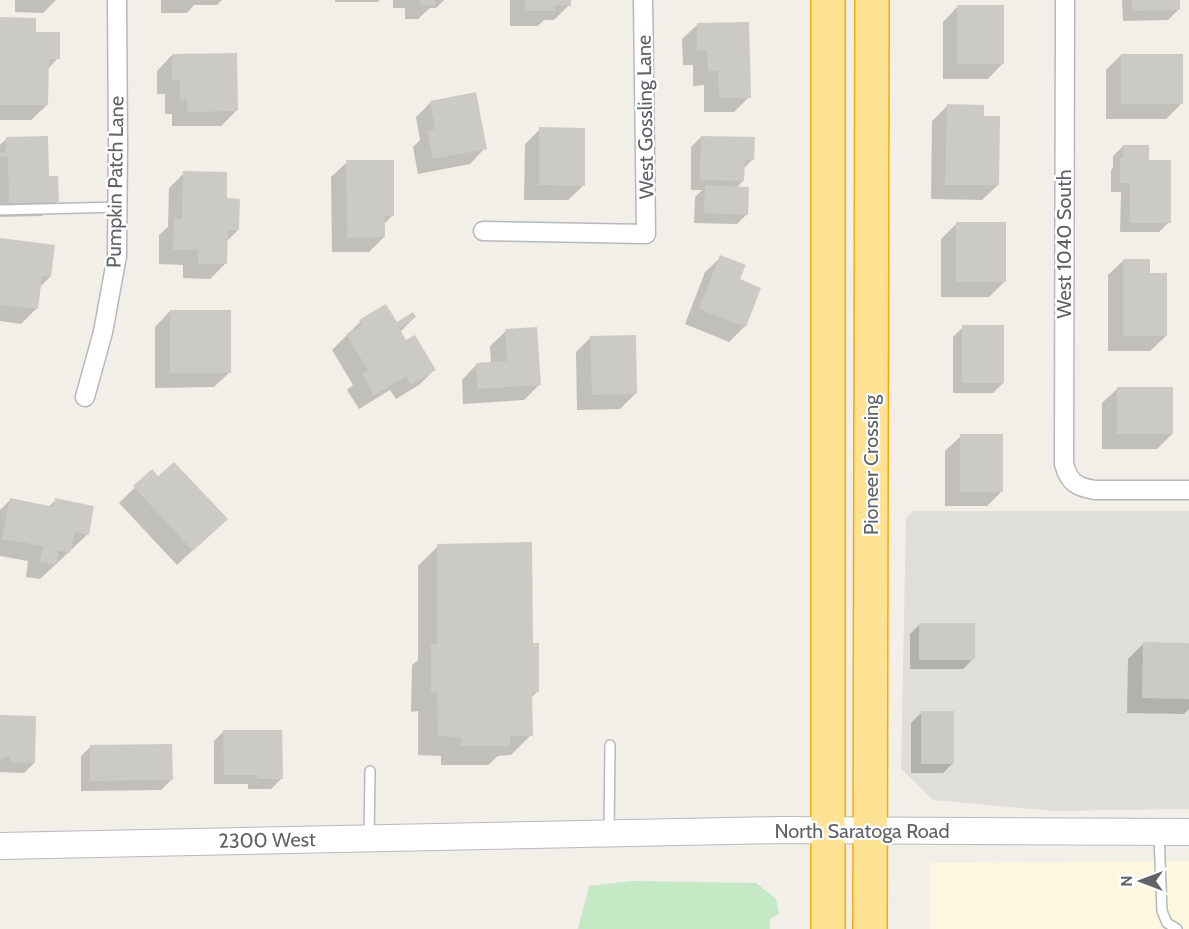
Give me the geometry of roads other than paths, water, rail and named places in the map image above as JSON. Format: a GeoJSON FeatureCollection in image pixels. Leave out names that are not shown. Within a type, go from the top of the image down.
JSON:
{"type":"FeatureCollection","features":[{"type":"Feature","properties":{"kind":"highway"},"geometry":{"type":"LineString","coordinates":[[828,0],[828,929]]}},
{"type":"Feature","properties":{"kind":"highway","name":"Pioneer Crossing"},"geometry":{"type":"LineString","coordinates":[[870,929],[872,0]]}},
{"type":"Feature","properties":{"kind":"main road","name":"North Saratoga Road"},"geometry":{"type":"LineString","coordinates":[[535,836],[781,830],[1189,832]]}},
{"type":"Feature","properties":{"kind":"main road","name":"2300 West"},"geometry":{"type":"LineString","coordinates":[[0,846],[535,836]]}},
{"type":"Feature","properties":{"kind":"street","name":"Pumpkin Patch Lane"},"geometry":{"type":"LineString","coordinates":[[85,397],[102,332],[117,256],[117,0]]}},
{"type":"Feature","properties":{"kind":"street","name":"West Gossling Lane"},"geometry":{"type":"LineString","coordinates":[[483,231],[646,234],[643,0]]}},
{"type":"Feature","properties":{"kind":"street","name":"West 1040 South"},"geometry":{"type":"LineString","coordinates":[[1065,0],[1064,464],[1067,475],[1083,488],[1189,490]]}},
{"type":"Feature","properties":{"kind":"lane"},"geometry":{"type":"LineString","coordinates":[[0,210],[118,207]]}},
{"type":"Feature","properties":{"kind":"lane"},"geometry":{"type":"LineString","coordinates":[[609,745],[609,834]]}},
{"type":"Feature","properties":{"kind":"lane"},"geometry":{"type":"LineString","coordinates":[[369,838],[370,771]]}},
{"type":"Feature","properties":{"kind":"lane"},"geometry":{"type":"LineString","coordinates":[[1159,832],[1162,911],[1167,923],[1177,929]]}}]}
